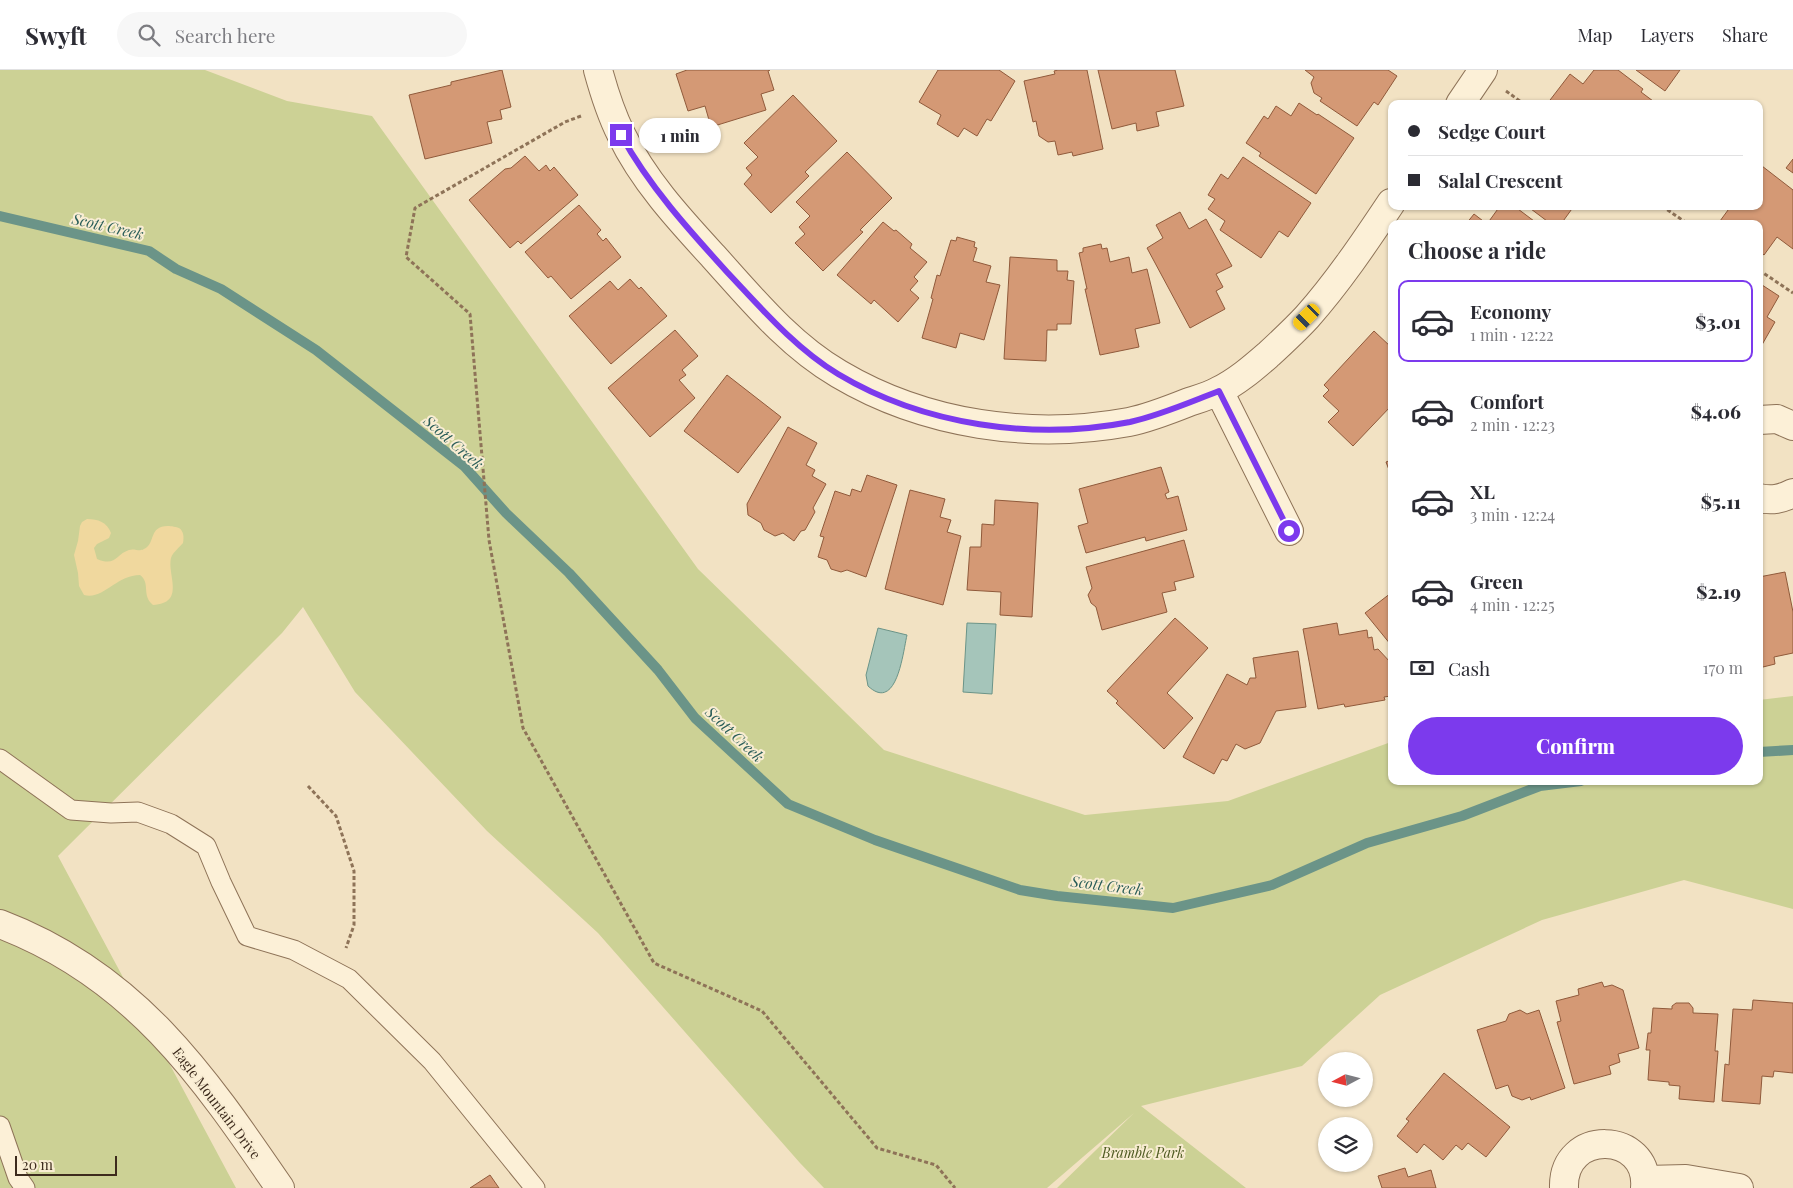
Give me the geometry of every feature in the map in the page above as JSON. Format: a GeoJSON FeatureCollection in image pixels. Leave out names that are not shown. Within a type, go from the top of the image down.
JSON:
{"type":"FeatureCollection","features":[{"type":"Feature","properties":{"kind":"street"},"geometry":{"type":"LineString","coordinates":[[598,70],[611,112],[621,135],[643,171],[684,224],[775,323],[806,350],[838,373],[877,394],[946,417],[1008,428],[1047,430],[1130,422],[1219,391],[1253,368],[1307,317],[1354,257],[1388,207]]}},
{"type":"Feature","properties":{"kind":"street"},"geometry":{"type":"LineString","coordinates":[[1463,100],[1484,70]]}},
{"type":"Feature","properties":{"kind":"street"},"geometry":{"type":"LineString","coordinates":[[1219,391],[1289,531]]}},
{"type":"Feature","properties":{"kind":"street"},"geometry":{"type":"LineString","coordinates":[[1763,420],[1777,419],[1793,424]]}},
{"type":"Feature","properties":{"kind":"street"},"geometry":{"type":"LineString","coordinates":[[1763,499],[1776,500],[1793,493]]}},
{"type":"Feature","properties":{"kind":"street","name":"Eagle Mountain Drive"},"geometry":{"type":"LineString","coordinates":[[0,924],[25,934],[66,956],[109,984],[132,1003],[195,1069],[280,1188]]}},
{"type":"Feature","properties":{"kind":"street"},"geometry":{"type":"LineString","coordinates":[[1564,1188],[1564,1178],[1568,1165],[1576,1154],[1587,1147],[1599,1143],[1625,1148],[1635,1156],[1642,1167],[1645,1184],[1686,1179],[1739,1188]]}},
{"type":"Feature","properties":{"kind":"lane"},"geometry":{"type":"LineString","coordinates":[[0,759],[71,810],[111,813],[138,812],[170,824],[206,846],[247,936],[294,950],[349,978],[432,1061],[536,1188]]}},
{"type":"Feature","properties":{"kind":"lane"},"geometry":{"type":"LineString","coordinates":[[0,1126],[18,1178],[25,1188]]}},
{"type":"Feature","properties":{"kind":"path"},"geometry":{"type":"LineString","coordinates":[[611,112],[586,115],[566,122],[415,208],[406,257],[470,314],[489,540],[523,728],[654,963],[762,1011],[878,1148],[936,1165],[955,1188]]}},
{"type":"Feature","properties":{"kind":"path"},"geometry":{"type":"LineString","coordinates":[[1668,210],[1682,220]]}},
{"type":"Feature","properties":{"kind":"path"},"geometry":{"type":"LineString","coordinates":[[1763,273],[1793,293]]}},
{"type":"Feature","properties":{"kind":"path"},"geometry":{"type":"LineString","coordinates":[[308,786],[336,816],[354,871],[354,925],[338,972]]}},
{"type":"Feature","properties":{"kind":"green space","name":"Bramble Park"},"geometry":{"type":"Polygon","coordinates":[[[0,70],[205,70],[287,101],[372,116],[698,569],[884,750],[1085,815],[1228,801],[1388,743],[1388,785],[1763,785],[1763,700],[1793,696],[1793,909],[1684,880],[1542,920],[1380,995],[1302,1066],[1141,1106],[1246,1188],[1057,1188],[1134,1113],[1047,1188],[824,1188],[598,933],[487,831],[355,692],[303,607],[282,633],[58,856],[236,1188],[0,1188],[0,70]]]}},
{"type":"Feature","properties":{"kind":"sand"},"geometry":{"type":"Polygon","coordinates":[[[87,519],[102,522],[111,533],[109,538],[97,544],[94,548],[97,559],[108,562],[129,550],[141,550],[148,547],[155,532],[162,527],[172,526],[181,529],[184,539],[183,543],[171,558],[173,587],[169,599],[163,603],[153,605],[147,597],[145,582],[140,575],[124,579],[98,594],[84,595],[79,586],[74,555],[80,526],[87,519]]]}},
{"type":"Feature","properties":{"kind":"water"},"geometry":{"type":"Polygon","coordinates":[[[967,623],[996,624],[992,694],[963,692],[967,623]]]}},
{"type":"Feature","properties":{"kind":"water"},"geometry":{"type":"Polygon","coordinates":[[[878,628],[907,635],[897,677],[886,692],[878,692],[868,686],[866,675],[878,628]]]}},
{"type":"Feature","properties":{"kind":"building"},"geometry":{"type":"Polygon","coordinates":[[[502,70],[511,107],[500,110],[502,119],[487,122],[492,143],[425,159],[409,95],[451,85],[451,82],[502,70]]]}},
{"type":"Feature","properties":{"kind":"building"},"geometry":{"type":"Polygon","coordinates":[[[687,70],[770,70],[768,71],[774,90],[761,94],[766,110],[711,127],[705,106],[688,111],[676,74],[687,70]]]}},
{"type":"Feature","properties":{"kind":"building"},"geometry":{"type":"Polygon","coordinates":[[[938,70],[999,70],[1015,81],[991,121],[987,119],[977,136],[964,128],[958,137],[937,124],[941,115],[919,102],[938,70]]]}},
{"type":"Feature","properties":{"kind":"building"},"geometry":{"type":"Polygon","coordinates":[[[1087,70],[1103,149],[1073,156],[1072,152],[1058,155],[1055,141],[1048,142],[1039,136],[1036,121],[1033,122],[1024,81],[1055,74],[1054,71],[1087,70]]]}},
{"type":"Feature","properties":{"kind":"building"},"geometry":{"type":"Polygon","coordinates":[[[1098,70],[1175,70],[1184,106],[1156,112],[1159,126],[1137,131],[1136,123],[1112,129],[1098,70]]]}},
{"type":"Feature","properties":{"kind":"building"},"geometry":{"type":"Polygon","coordinates":[[[1305,70],[1388,70],[1397,76],[1378,105],[1374,102],[1357,126],[1320,101],[1322,98],[1314,93],[1311,83],[1314,77],[1305,70]]]}},
{"type":"Feature","properties":{"kind":"building"},"geometry":{"type":"Polygon","coordinates":[[[1594,70],[1618,70],[1643,89],[1641,92],[1652,100],[1550,100],[1570,74],[1583,84],[1594,70]]]}},
{"type":"Feature","properties":{"kind":"building"},"geometry":{"type":"Polygon","coordinates":[[[1636,70],[1680,70],[1665,91],[1636,70]]]}},
{"type":"Feature","properties":{"kind":"building"},"geometry":{"type":"Polygon","coordinates":[[[793,95],[837,141],[805,172],[809,176],[771,213],[744,184],[752,175],[746,168],[758,157],[744,143],[793,95]]]}},
{"type":"Feature","properties":{"kind":"building"},"geometry":{"type":"Polygon","coordinates":[[[1299,103],[1354,138],[1316,194],[1259,156],[1261,153],[1246,143],[1264,116],[1268,119],[1276,106],[1291,116],[1299,103]]]}},
{"type":"Feature","properties":{"kind":"building"},"geometry":{"type":"Polygon","coordinates":[[[847,152],[892,198],[860,230],[863,232],[823,271],[795,243],[805,234],[799,227],[810,216],[796,202],[847,152]]]}},
{"type":"Feature","properties":{"kind":"building"},"geometry":{"type":"Polygon","coordinates":[[[525,156],[539,171],[546,165],[550,171],[554,167],[578,195],[521,244],[518,241],[510,248],[469,200],[505,169],[511,168],[525,156]]]}},
{"type":"Feature","properties":{"kind":"building"},"geometry":{"type":"Polygon","coordinates":[[[1243,157],[1311,203],[1288,237],[1279,231],[1261,258],[1220,230],[1225,221],[1208,209],[1215,199],[1208,195],[1221,174],[1228,179],[1243,157]]]}},
{"type":"Feature","properties":{"kind":"building"},"geometry":{"type":"Polygon","coordinates":[[[1793,159],[1793,173],[1786,168],[1793,159]]]}},
{"type":"Feature","properties":{"kind":"building"},"geometry":{"type":"Polygon","coordinates":[[[1763,167],[1793,190],[1793,249],[1777,237],[1764,255],[1763,220],[1721,220],[1728,210],[1763,210],[1763,167]]]}},
{"type":"Feature","properties":{"kind":"building"},"geometry":{"type":"Polygon","coordinates":[[[579,205],[601,230],[597,234],[603,241],[606,238],[621,257],[571,299],[551,276],[548,278],[525,252],[579,205]]]}},
{"type":"Feature","properties":{"kind":"building"},"geometry":{"type":"Polygon","coordinates":[[[1497,210],[1519,210],[1533,220],[1490,220],[1497,210]]]}},
{"type":"Feature","properties":{"kind":"building"},"geometry":{"type":"Polygon","coordinates":[[[1532,210],[1571,210],[1564,220],[1546,220],[1532,210]]]}},
{"type":"Feature","properties":{"kind":"building"},"geometry":{"type":"Polygon","coordinates":[[[1180,212],[1189,229],[1206,219],[1232,266],[1216,274],[1223,287],[1216,291],[1225,309],[1190,328],[1147,248],[1163,238],[1156,225],[1180,212]]]}},
{"type":"Feature","properties":{"kind":"building"},"geometry":{"type":"Polygon","coordinates":[[[1474,214],[1482,220],[1469,220],[1474,214]]]}},
{"type":"Feature","properties":{"kind":"building"},"geometry":{"type":"Polygon","coordinates":[[[883,222],[912,244],[910,248],[927,262],[914,277],[918,281],[910,290],[919,298],[898,322],[874,300],[871,304],[837,275],[883,222]]]}},
{"type":"Feature","properties":{"kind":"building"},"geometry":{"type":"Polygon","coordinates":[[[957,237],[975,242],[974,247],[977,248],[973,261],[991,266],[986,282],[1000,285],[984,340],[960,333],[956,348],[922,338],[933,299],[931,298],[937,275],[940,276],[951,240],[956,241],[957,237]]]}},
{"type":"Feature","properties":{"kind":"building"},"geometry":{"type":"Polygon","coordinates":[[[1101,244],[1102,249],[1107,248],[1110,262],[1129,257],[1132,273],[1147,269],[1160,323],[1135,329],[1139,347],[1100,355],[1079,253],[1083,252],[1083,248],[1101,244]]]}},
{"type":"Feature","properties":{"kind":"building"},"geometry":{"type":"Polygon","coordinates":[[[1010,257],[1057,260],[1057,271],[1068,271],[1067,280],[1074,281],[1071,324],[1057,324],[1057,330],[1047,330],[1046,361],[1004,359],[1010,257]]]}},
{"type":"Feature","properties":{"kind":"building"},"geometry":{"type":"Polygon","coordinates":[[[630,279],[639,289],[641,287],[667,316],[611,364],[569,316],[610,281],[618,290],[630,279]]]}},
{"type":"Feature","properties":{"kind":"building"},"geometry":{"type":"Polygon","coordinates":[[[1763,286],[1779,296],[1767,317],[1775,322],[1763,343],[1763,286]]]}},
{"type":"Feature","properties":{"kind":"building"},"geometry":{"type":"Polygon","coordinates":[[[675,330],[698,356],[682,370],[686,375],[679,380],[695,398],[650,437],[608,388],[675,330]]]}},
{"type":"Feature","properties":{"kind":"building"},"geometry":{"type":"Polygon","coordinates":[[[1374,331],[1388,344],[1388,409],[1353,446],[1328,422],[1339,411],[1323,396],[1329,390],[1324,385],[1374,331]]]}},
{"type":"Feature","properties":{"kind":"building"},"geometry":{"type":"Polygon","coordinates":[[[727,375],[781,417],[738,473],[684,431],[727,375]]]}},
{"type":"Feature","properties":{"kind":"building"},"geometry":{"type":"Polygon","coordinates":[[[788,427],[817,443],[806,465],[815,470],[812,476],[826,484],[813,508],[815,512],[805,530],[801,531],[794,541],[783,533],[775,536],[764,530],[761,523],[748,515],[747,504],[788,427]]]}},
{"type":"Feature","properties":{"kind":"building"},"geometry":{"type":"Polygon","coordinates":[[[1161,467],[1169,492],[1165,494],[1167,499],[1178,496],[1187,530],[1146,541],[1145,537],[1086,553],[1078,526],[1088,523],[1079,489],[1161,467]]]}},
{"type":"Feature","properties":{"kind":"building"},"geometry":{"type":"Polygon","coordinates":[[[867,475],[897,485],[866,577],[847,570],[841,572],[831,569],[827,560],[818,557],[824,537],[820,536],[835,491],[850,496],[852,489],[861,492],[867,475]]]}},
{"type":"Feature","properties":{"kind":"building"},"geometry":{"type":"Polygon","coordinates":[[[910,490],[945,499],[940,517],[951,520],[947,532],[961,536],[943,605],[885,589],[910,490]]]}},
{"type":"Feature","properties":{"kind":"building"},"geometry":{"type":"Polygon","coordinates":[[[995,500],[1038,503],[1032,617],[1000,615],[1001,592],[967,590],[970,547],[981,547],[982,524],[994,525],[995,500]]]}},
{"type":"Feature","properties":{"kind":"building"},"geometry":{"type":"Polygon","coordinates":[[[1184,540],[1194,577],[1174,582],[1176,590],[1162,593],[1167,612],[1102,630],[1096,607],[1091,603],[1088,595],[1092,588],[1086,567],[1184,540]]]}},
{"type":"Feature","properties":{"kind":"building"},"geometry":{"type":"Polygon","coordinates":[[[1785,572],[1793,612],[1793,653],[1774,657],[1775,664],[1763,667],[1763,576],[1785,572]]]}},
{"type":"Feature","properties":{"kind":"building"},"geometry":{"type":"Polygon","coordinates":[[[1388,595],[1388,641],[1365,613],[1388,595]]]}},
{"type":"Feature","properties":{"kind":"building"},"geometry":{"type":"Polygon","coordinates":[[[1175,618],[1208,648],[1167,693],[1193,718],[1164,749],[1116,703],[1118,701],[1107,691],[1175,618]]]}},
{"type":"Feature","properties":{"kind":"building"},"geometry":{"type":"Polygon","coordinates":[[[1337,623],[1339,635],[1367,630],[1368,638],[1372,637],[1374,650],[1378,649],[1388,660],[1388,696],[1384,697],[1385,700],[1345,707],[1344,704],[1318,709],[1303,629],[1337,623]]]}},
{"type":"Feature","properties":{"kind":"building"},"geometry":{"type":"Polygon","coordinates":[[[1298,651],[1306,707],[1276,711],[1260,743],[1245,749],[1236,744],[1227,761],[1222,759],[1214,774],[1183,757],[1227,674],[1247,685],[1250,678],[1256,678],[1253,658],[1298,651]]]}},
{"type":"Feature","properties":{"kind":"building"},"geometry":{"type":"Polygon","coordinates":[[[1602,982],[1604,987],[1612,985],[1623,990],[1639,1048],[1618,1054],[1620,1062],[1609,1066],[1611,1074],[1574,1084],[1557,1022],[1561,1021],[1556,1001],[1579,995],[1578,989],[1602,982]]]}},
{"type":"Feature","properties":{"kind":"building"},"geometry":{"type":"Polygon","coordinates":[[[1753,1000],[1793,1003],[1793,1073],[1774,1071],[1773,1077],[1762,1076],[1760,1104],[1722,1101],[1725,1064],[1729,1065],[1733,1009],[1752,1010],[1753,1000]]]}},
{"type":"Feature","properties":{"kind":"building"},"geometry":{"type":"Polygon","coordinates":[[[1676,1003],[1689,1003],[1693,1008],[1693,1013],[1718,1014],[1715,1051],[1718,1051],[1714,1102],[1679,1099],[1680,1086],[1669,1085],[1669,1082],[1648,1080],[1650,1050],[1646,1050],[1648,1033],[1651,1033],[1653,1008],[1672,1009],[1672,1006],[1676,1003]]]}},
{"type":"Feature","properties":{"kind":"building"},"geometry":{"type":"Polygon","coordinates":[[[1520,1010],[1527,1014],[1539,1010],[1565,1088],[1531,1100],[1530,1097],[1522,1100],[1512,1096],[1508,1085],[1496,1089],[1477,1030],[1506,1021],[1509,1014],[1520,1010]]]}},
{"type":"Feature","properties":{"kind":"building"},"geometry":{"type":"Polygon","coordinates":[[[1444,1073],[1510,1127],[1486,1157],[1468,1143],[1462,1150],[1456,1145],[1443,1160],[1424,1144],[1417,1153],[1397,1136],[1409,1121],[1406,1119],[1444,1073]]]}},
{"type":"Feature","properties":{"kind":"building"},"geometry":{"type":"Polygon","coordinates":[[[1405,1168],[1408,1177],[1431,1170],[1436,1188],[1382,1188],[1378,1176],[1405,1168]]]}},
{"type":"Feature","properties":{"kind":"building"},"geometry":{"type":"Polygon","coordinates":[[[490,1175],[499,1188],[470,1188],[490,1175]]]}},
{"type":"Feature","properties":{"kind":"waterway","name":"Scott Creek"},"geometry":{"type":"LineString","coordinates":[[0,216],[149,251],[176,269],[221,289],[316,350],[464,466],[506,513],[569,573],[658,670],[695,718],[788,804],[875,840],[1020,890],[1057,896],[1173,908],[1272,885],[1367,843],[1462,816],[1540,786],[1548,785]]}},
{"type":"Feature","properties":{"kind":"waterway","name":"Scott Creek"},"geometry":{"type":"LineString","coordinates":[[1763,752],[1793,750]]}},
{"type":"Feature","properties":{"kind":"route"},"geometry":{"type":"LineString","coordinates":[[621,135],[637,164],[684,224],[743,289],[775,323],[806,350],[838,373],[877,394],[946,417],[1008,428],[1047,430],[1084,428],[1130,422],[1219,391],[1289,531]]}}]}
